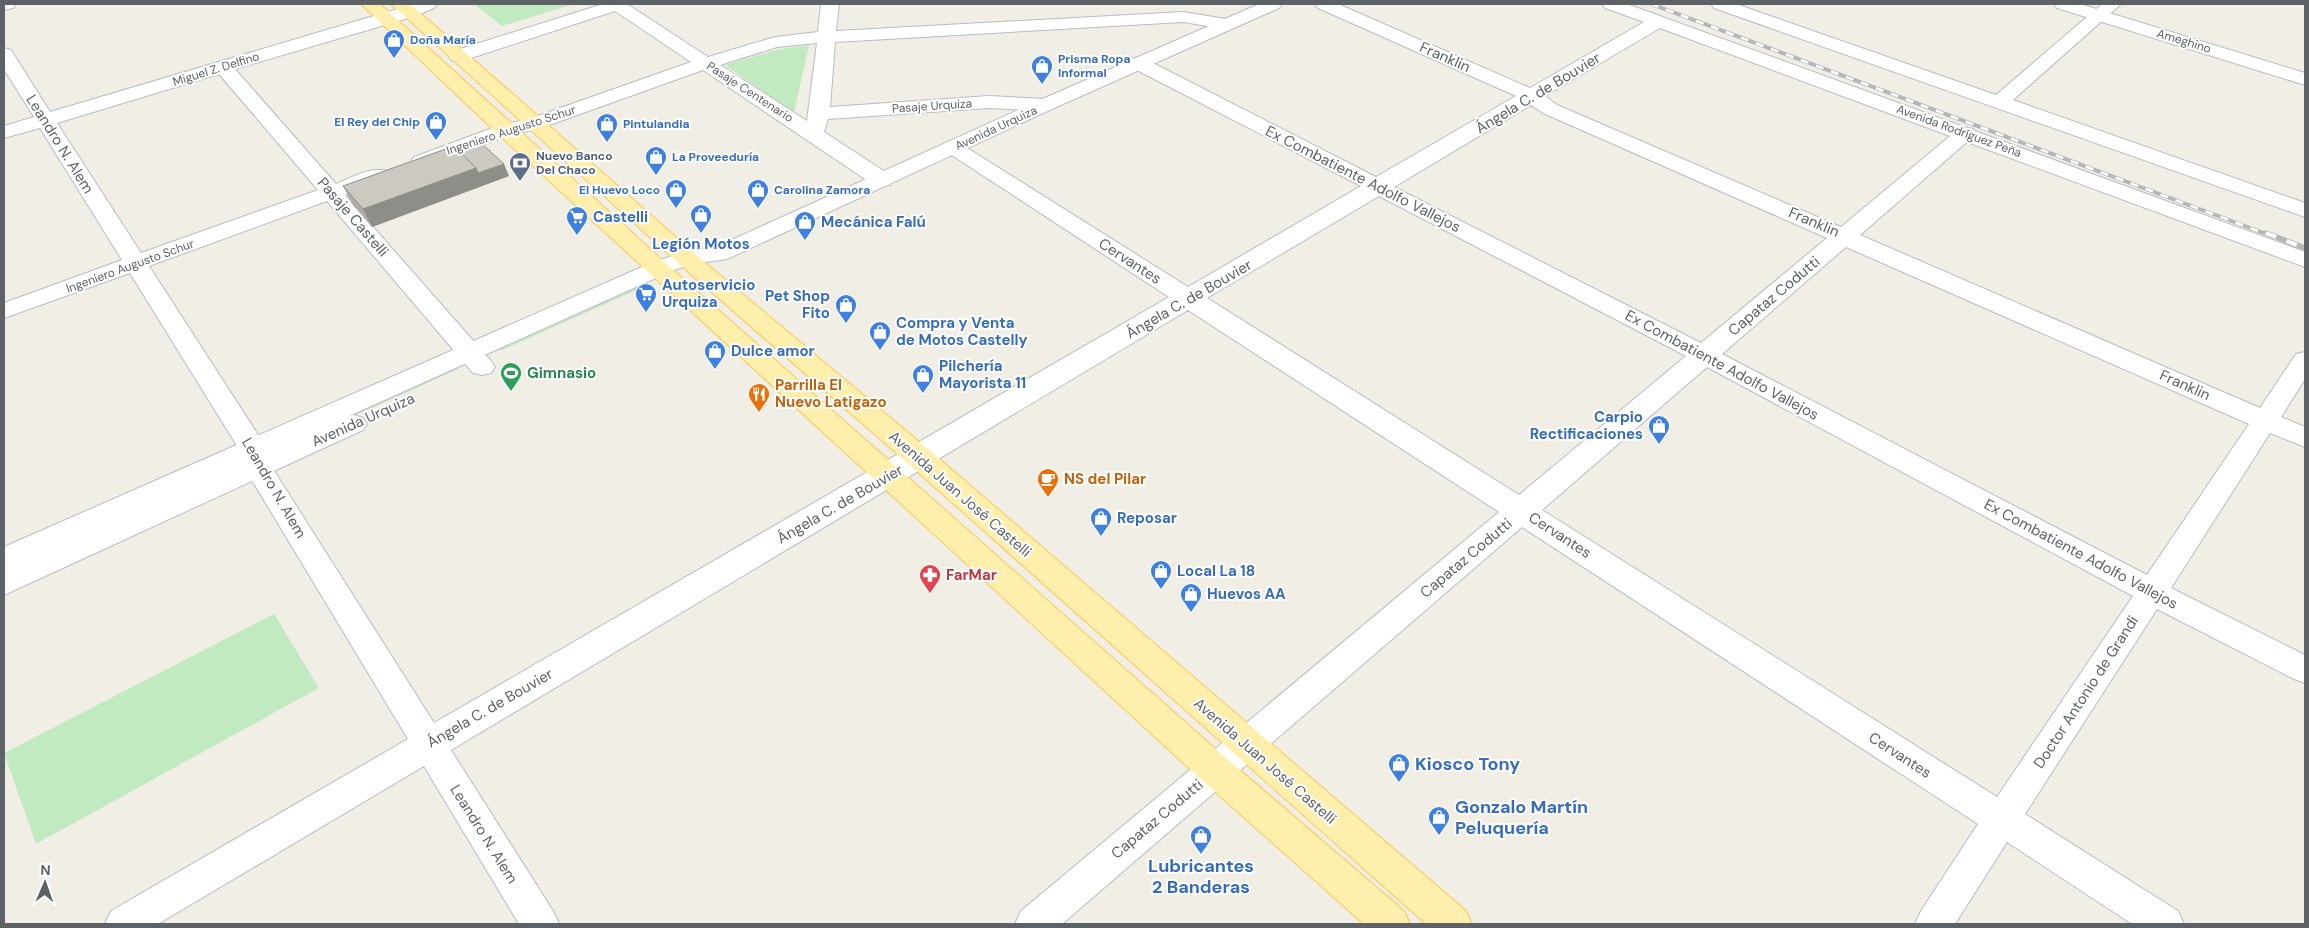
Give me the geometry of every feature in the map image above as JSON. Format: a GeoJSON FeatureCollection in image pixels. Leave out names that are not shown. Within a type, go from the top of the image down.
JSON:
{"type":"FeatureCollection","features":[{"type":"Feature","properties":{"kind":"main road","name":"Avenida Juan José Castelli"},"geometry":{"type":"LineString","coordinates":[[370,4],[398,11],[458,56],[534,124],[702,261],[920,458],[1245,744],[1454,924]]}},
{"type":"Feature","properties":{"kind":"main road","name":"Avenida Juan José Castelli"},"geometry":{"type":"LineString","coordinates":[[398,11],[505,130],[1215,770],[1391,924]]}},
{"type":"Feature","properties":{"kind":"street","name":"Miguel Z. Delfino"},"geometry":{"type":"LineString","coordinates":[[4,132],[224,67],[398,11],[428,4]]}},
{"type":"Feature","properties":{"kind":"street"},"geometry":{"type":"LineString","coordinates":[[813,133],[819,114],[825,37],[830,4]]}},
{"type":"Feature","properties":{"kind":"street","name":"Avenida Urquiza"},"geometry":{"type":"LineString","coordinates":[[4,559],[255,457],[666,275],[702,261],[954,148],[1045,104],[1273,4]]}},
{"type":"Feature","properties":{"kind":"street","name":"Franklin"},"geometry":{"type":"LineString","coordinates":[[1324,4],[1532,96],[1550,109],[2305,438]]}},
{"type":"Feature","properties":{"kind":"street","name":"Avenida Rodríguez Peña"},"geometry":{"type":"LineString","coordinates":[[1611,4],[1966,133],[2305,260]]}},
{"type":"Feature","properties":{"kind":"street"},"geometry":{"type":"LineString","coordinates":[[1720,4],[2305,210]]}},
{"type":"Feature","properties":{"kind":"street","name":"Ameghino"},"geometry":{"type":"LineString","coordinates":[[2063,4],[2106,9],[2305,79]]}},
{"type":"Feature","properties":{"kind":"street","name":"Pasaje Centenario"},"geometry":{"type":"LineString","coordinates":[[458,56],[618,5],[882,180]]}},
{"type":"Feature","properties":{"kind":"street"},"geometry":{"type":"LineString","coordinates":[[1998,103],[2106,9]]}},
{"type":"Feature","properties":{"kind":"street","name":"Ingeniero Augusto Schur"},"geometry":{"type":"LineString","coordinates":[[4,311],[505,130],[534,124],[706,63],[775,42],[1181,10],[1226,24]]}},
{"type":"Feature","properties":{"kind":"street","name":"Ángela C. de Bouvier"},"geometry":{"type":"LineString","coordinates":[[124,924],[1379,188],[1659,21]]}},
{"type":"Feature","properties":{"kind":"street","name":"Leandro N. Alem"},"geometry":{"type":"LineString","coordinates":[[4,54],[255,457],[428,744],[540,924]]}},
{"type":"Feature","properties":{"kind":"street","name":"Ex Combatiente Adolfo Vallejos"},"geometry":{"type":"LineString","coordinates":[[1138,63],[1704,355],[2152,592],[2305,670]]}},
{"type":"Feature","properties":{"kind":"street","name":"Pasaje Castelli"},"geometry":{"type":"LineString","coordinates":[[224,67],[476,360]]}},
{"type":"Feature","properties":{"kind":"street","name":"Pasaje Urquiza"},"geometry":{"type":"LineString","coordinates":[[819,114],[989,102],[1045,104]]}},
{"type":"Feature","properties":{"kind":"street","name":"Capataz Codutti"},"geometry":{"type":"LineString","coordinates":[[1034,924],[1966,133]]}},
{"type":"Feature","properties":{"kind":"street","name":"Cervantes"},"geometry":{"type":"LineString","coordinates":[[954,148],[2165,924]]}},
{"type":"Feature","properties":{"kind":"street","name":"Doctor Antonio de Grandi"},"geometry":{"type":"LineString","coordinates":[[1934,924],[2000,820],[2305,360]]}},
{"type":"Feature","properties":{"kind":"street","name":"Avenida Urquiza"},"geometry":{"type":"LineString","coordinates":[[4,583],[255,457]]}},
{"type":"Feature","properties":{"kind":"green space"},"geometry":{"type":"Polygon","coordinates":[[[474,4],[573,4],[502,26],[474,4]]]}},
{"type":"Feature","properties":{"kind":"green space"},"geometry":{"type":"Polygon","coordinates":[[[809,45],[794,113],[725,65],[776,50],[809,45]]]}},
{"type":"Feature","properties":{"kind":"green space"},"geometry":{"type":"Polygon","coordinates":[[[639,283],[643,287],[500,351],[496,347],[639,283]]]}},
{"type":"Feature","properties":{"kind":"green space"},"geometry":{"type":"Polygon","coordinates":[[[455,366],[458,369],[292,444],[289,440],[455,366]]]}},
{"type":"Feature","properties":{"kind":"green space"},"geometry":{"type":"Polygon","coordinates":[[[274,614],[319,688],[36,844],[4,753],[274,614]]]}},
{"type":"Feature","properties":{"kind":"building"},"geometry":{"type":"Polygon","coordinates":[[[481,143],[504,164],[478,173],[476,168],[459,151],[481,143]]]}},
{"type":"Feature","properties":{"kind":"building"},"geometry":{"type":"Polygon","coordinates":[[[454,146],[476,168],[363,209],[343,186],[454,146]]]}},
{"type":"Feature","properties":{"kind":"railway"},"geometry":{"type":"LineString","coordinates":[[1651,4],[2269,235]]}},
{"type":"Feature","properties":{"kind":"railway"},"geometry":{"type":"LineString","coordinates":[[2266,233],[2305,248]]}},
{"type":"Feature","properties":{"kind":"place","name":"Doña María"},"geometry":{"type":"Point","coordinates":[394,59]}},
{"type":"Feature","properties":{"kind":"place","name":"Prisma Ropa Informal"},"geometry":{"type":"Point","coordinates":[1042,85]}},
{"type":"Feature","properties":{"kind":"place","name":"El Rey del Chip"},"geometry":{"type":"Point","coordinates":[436,141]}},
{"type":"Feature","properties":{"kind":"place","name":"Pintulandia"},"geometry":{"type":"Point","coordinates":[607,143]}},
{"type":"Feature","properties":{"kind":"place","name":"La Proveeduría"},"geometry":{"type":"Point","coordinates":[656,176]}},
{"type":"Feature","properties":{"kind":"place","name":"Nuevo Banco Del Chaco"},"geometry":{"type":"Point","coordinates":[520,182]}},
{"type":"Feature","properties":{"kind":"place","name":"El Huevo Loco"},"geometry":{"type":"Point","coordinates":[676,209]}},
{"type":"Feature","properties":{"kind":"place","name":"Carolina Zamora"},"geometry":{"type":"Point","coordinates":[758,209]}},
{"type":"Feature","properties":{"kind":"place","name":"Legión Motos"},"geometry":{"type":"Point","coordinates":[701,234]}},
{"type":"Feature","properties":{"kind":"place","name":"Castelli"},"geometry":{"type":"Point","coordinates":[577,236]}},
{"type":"Feature","properties":{"kind":"place","name":"Mecánica Falú"},"geometry":{"type":"Point","coordinates":[805,241]}},
{"type":"Feature","properties":{"kind":"place","name":"Autoservicio Urquiza"},"geometry":{"type":"Point","coordinates":[646,313]}},
{"type":"Feature","properties":{"kind":"place","name":"Pet Shop Fito"},"geometry":{"type":"Point","coordinates":[846,324]}},
{"type":"Feature","properties":{"kind":"place","name":"Compra y Venta de Motos Castelly"},"geometry":{"type":"Point","coordinates":[880,351]}},
{"type":"Feature","properties":{"kind":"place","name":"Dulce amor"},"geometry":{"type":"Point","coordinates":[715,370]}},
{"type":"Feature","properties":{"kind":"place","name":"Gimnasio"},"geometry":{"type":"Point","coordinates":[511,392]}},
{"type":"Feature","properties":{"kind":"place","name":"Pilchería Mayorista 11"},"geometry":{"type":"Point","coordinates":[923,394]}},
{"type":"Feature","properties":{"kind":"place","name":"Parrilla El Nuevo Latigazo"},"geometry":{"type":"Point","coordinates":[759,413]}},
{"type":"Feature","properties":{"kind":"place","name":"Carpio Rectificaciones"},"geometry":{"type":"Point","coordinates":[1659,445]}},
{"type":"Feature","properties":{"kind":"place","name":"NS del Pilar"},"geometry":{"type":"Point","coordinates":[1048,498]}},
{"type":"Feature","properties":{"kind":"place","name":"Reposar"},"geometry":{"type":"Point","coordinates":[1101,537]}},
{"type":"Feature","properties":{"kind":"place","name":"Local La 18"},"geometry":{"type":"Point","coordinates":[1161,590]}},
{"type":"Feature","properties":{"kind":"place","name":"FarMar"},"geometry":{"type":"Point","coordinates":[930,594]}},
{"type":"Feature","properties":{"kind":"place","name":"Huevos AA"},"geometry":{"type":"Point","coordinates":[1191,613]}},
{"type":"Feature","properties":{"kind":"place","name":"Kiosco Tony"},"geometry":{"type":"Point","coordinates":[1399,783]}},
{"type":"Feature","properties":{"kind":"place","name":"Gonzalo Martín Peluquería"},"geometry":{"type":"Point","coordinates":[1439,836]}},
{"type":"Feature","properties":{"kind":"place","name":"Lubricantes 2 Banderas"},"geometry":{"type":"Point","coordinates":[1201,855]}}]}
